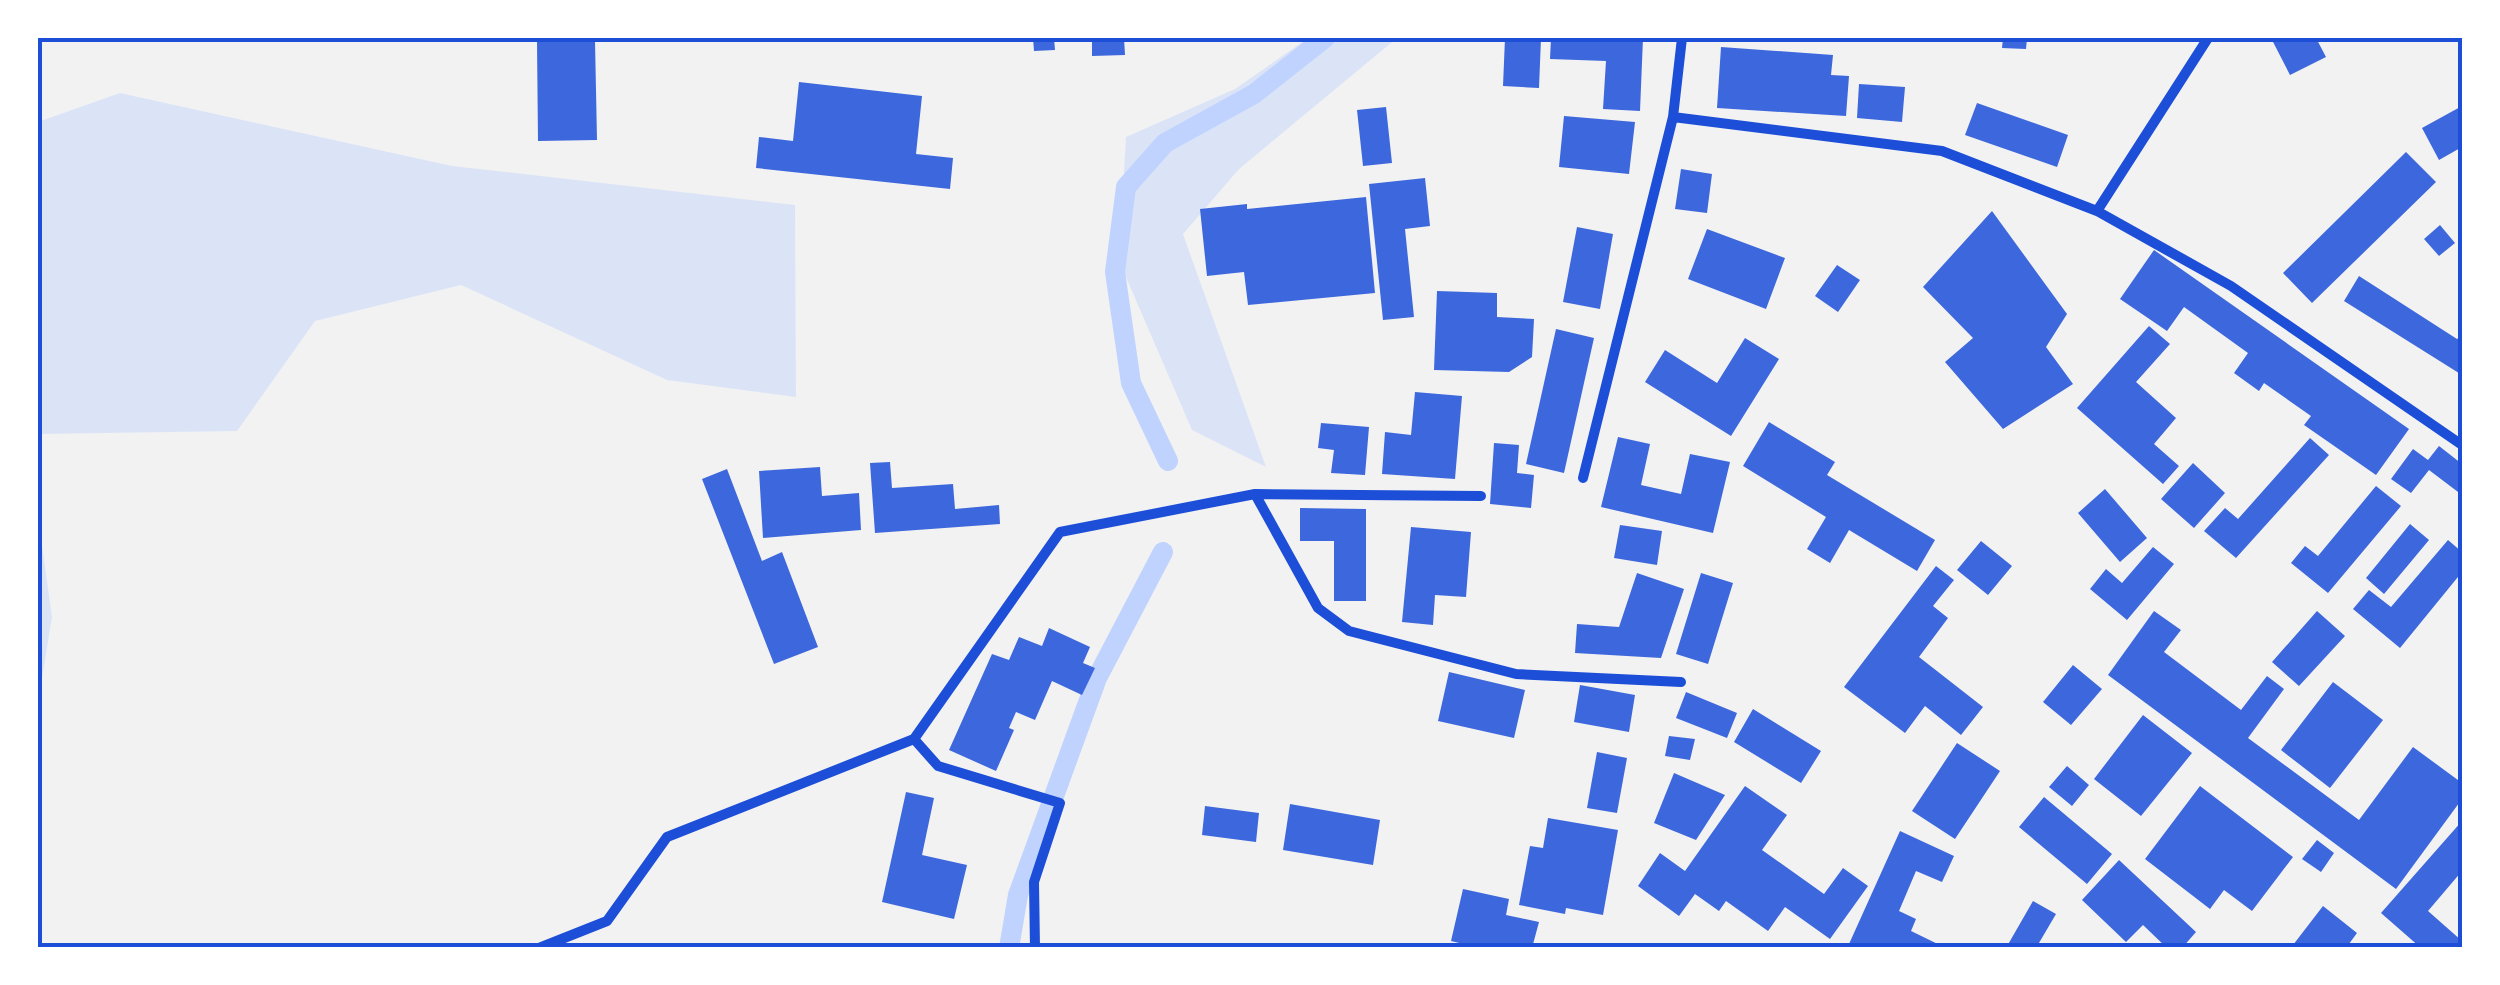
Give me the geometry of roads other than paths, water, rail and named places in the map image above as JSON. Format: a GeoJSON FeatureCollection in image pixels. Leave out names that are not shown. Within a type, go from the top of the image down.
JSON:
{"type":"FeatureCollection","features":[{"type":"Feature","properties":{"kind":"street"},"geometry":{"type":"LineString","coordinates":[[1583,478],[1673,117],[1682,38]]}},
{"type":"Feature","properties":{"kind":"street"},"geometry":{"type":"LineString","coordinates":[[2098,210],[2208,38]]}},
{"type":"Feature","properties":{"kind":"street"},"geometry":{"type":"LineString","coordinates":[[1673,117],[1942,150],[2098,210],[2230,286],[2462,446]]}},
{"type":"Feature","properties":{"kind":"street"},"geometry":{"type":"LineString","coordinates":[[1255,494],[1318,608],[1350,631],[1516,674],[1681,682]]}},
{"type":"Feature","properties":{"kind":"street"},"geometry":{"type":"LineString","coordinates":[[539,948],[607,921],[667,838],[914,739],[1060,532],[1255,494],[1480,496]]}},
{"type":"Feature","properties":{"kind":"street"},"geometry":{"type":"LineString","coordinates":[[914,739],[938,766],[1060,803],[1034,882],[1035,948]]}},
{"type":"Feature","properties":{"kind":"waterway"},"geometry":{"type":"LineString","coordinates":[[1168,461],[1131,383],[1115,272],[1126,187],[1165,143],[1254,94],[1325,38]]}},
{"type":"Feature","properties":{"kind":"waterway"},"geometry":{"type":"LineString","coordinates":[[1009,948],[1018,895],[1097,678],[1163,552]]}}]}
